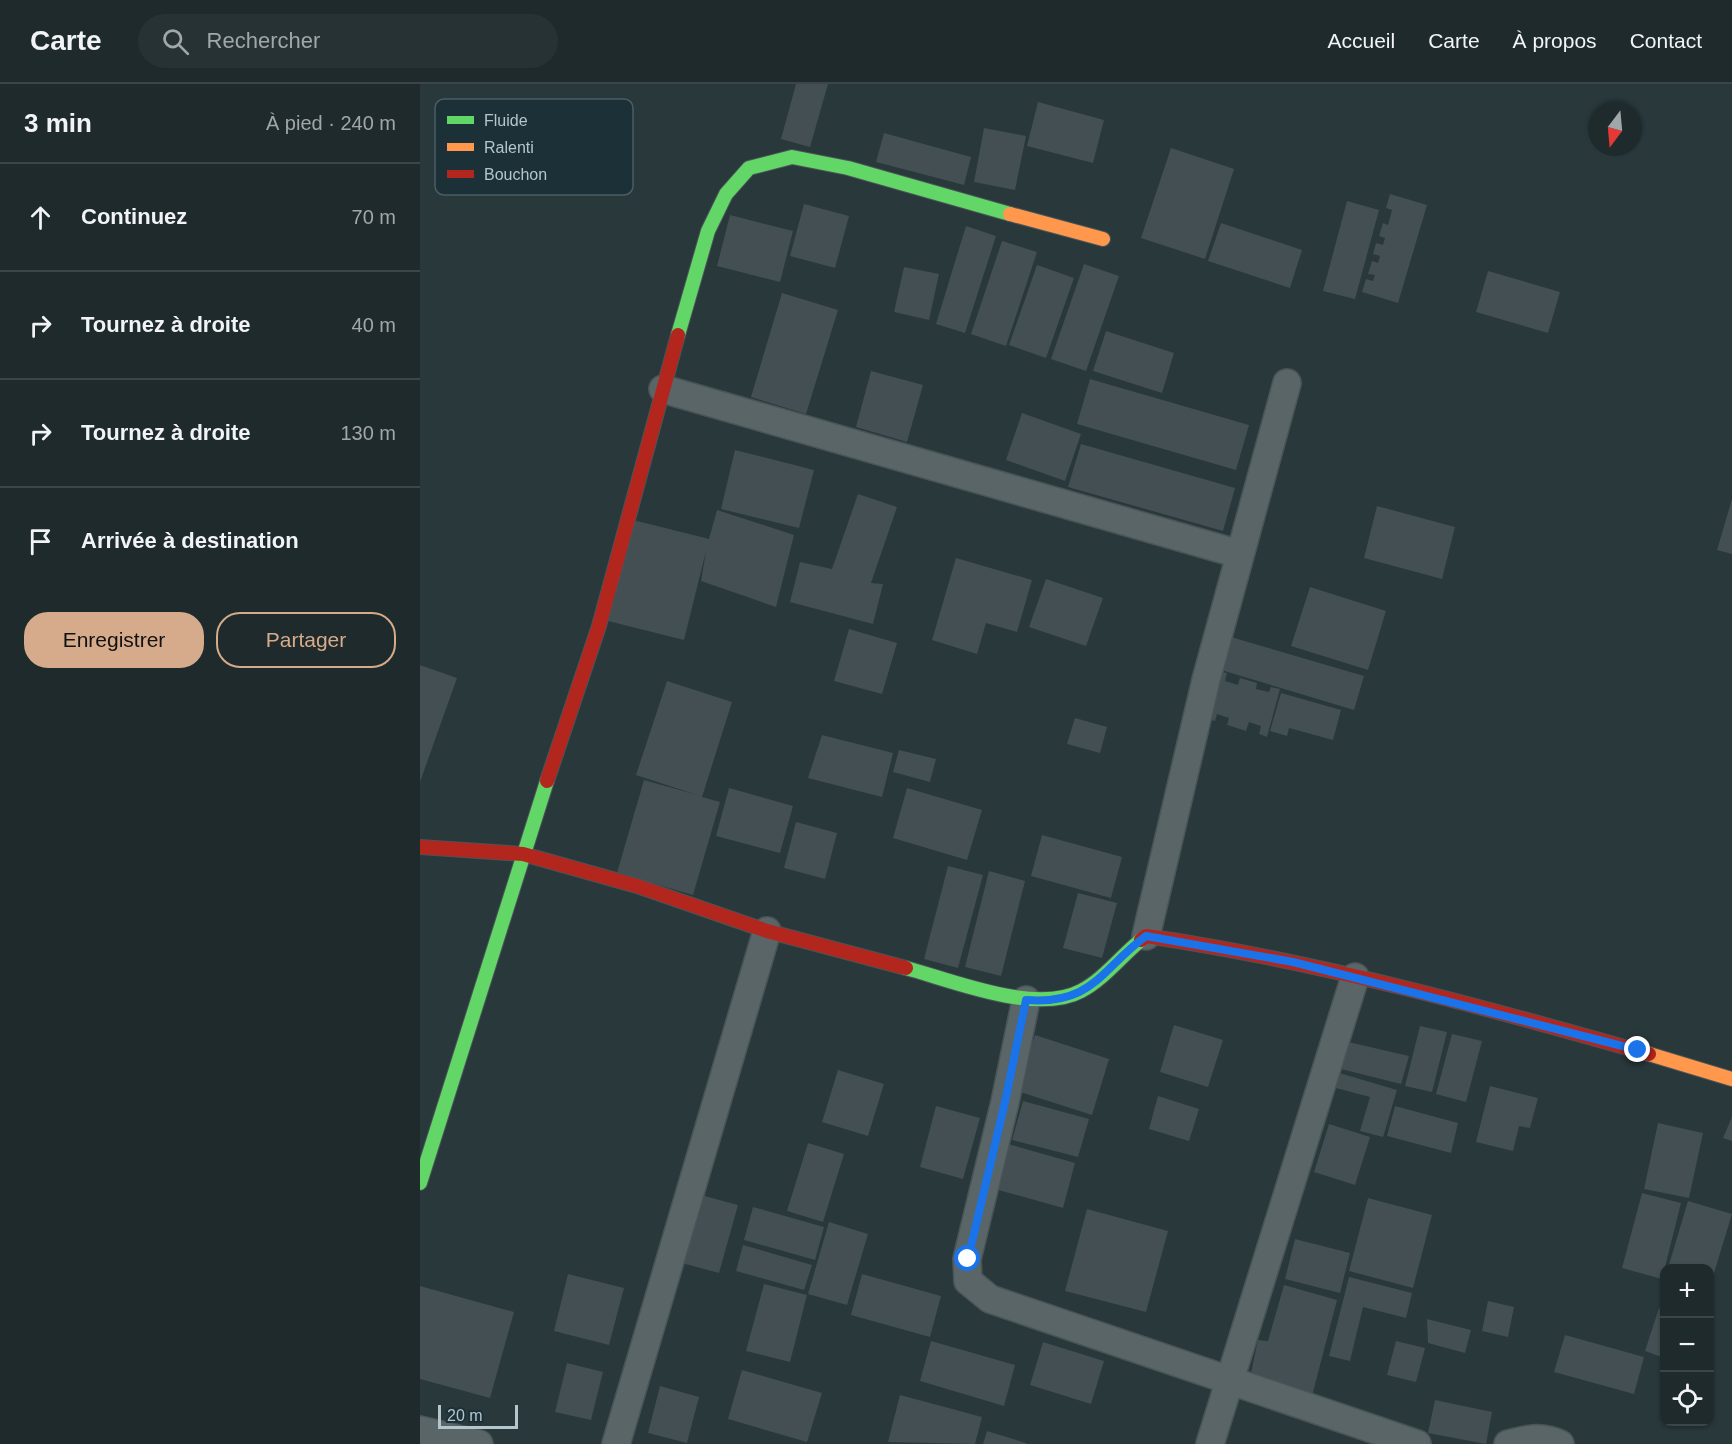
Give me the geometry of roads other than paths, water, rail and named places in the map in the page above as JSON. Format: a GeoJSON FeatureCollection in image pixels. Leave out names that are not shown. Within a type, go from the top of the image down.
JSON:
{"type":"FeatureCollection","features":[{"type":"Feature","properties":{"kind":"street"},"geometry":{"type":"LineString","coordinates":[[420,1183],[523,854],[599,626],[708,231],[726,194],[749,168],[792,157],[848,168],[1103,239]]}},
{"type":"Feature","properties":{"kind":"street"},"geometry":{"type":"LineString","coordinates":[[420,847],[523,854],[637,886],[767,931],[1026,1000],[1049,1002],[1082,992],[1107,973],[1131,947],[1146,936],[1206,680],[1287,383]]}},
{"type":"Feature","properties":{"kind":"street"},"geometry":{"type":"LineString","coordinates":[[663,389],[1239,554]]}},
{"type":"Feature","properties":{"kind":"street"},"geometry":{"type":"LineString","coordinates":[[616,1444],[767,931]]}},
{"type":"Feature","properties":{"kind":"street"},"geometry":{"type":"LineString","coordinates":[[1146,936],[1281,959],[1356,977],[1638,1050],[1732,1079]]}},
{"type":"Feature","properties":{"kind":"street"},"geometry":{"type":"LineString","coordinates":[[1210,1444],[1356,977]]}},
{"type":"Feature","properties":{"kind":"street"},"geometry":{"type":"LineString","coordinates":[[1026,1000],[968,1259],[968,1281],[990,1299],[1417,1444]]}},
{"type":"Feature","properties":{"kind":"street"},"geometry":{"type":"LineString","coordinates":[[420,1430],[479,1444]]}},
{"type":"Feature","properties":{"kind":"street"},"geometry":{"type":"LineString","coordinates":[[1508,1444],[1547,1438],[1560,1444]]}}]}
